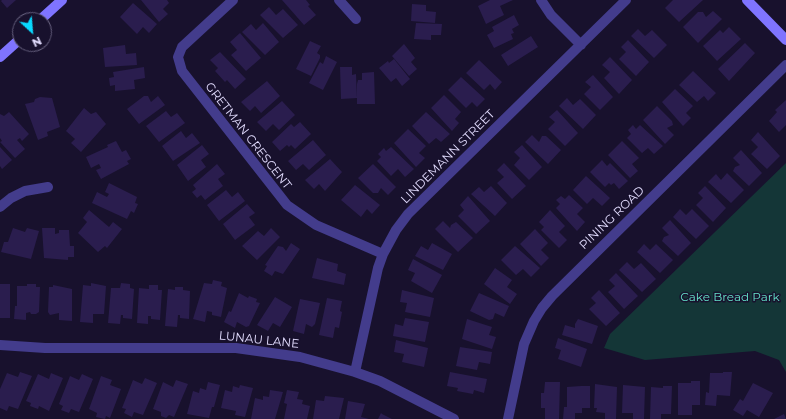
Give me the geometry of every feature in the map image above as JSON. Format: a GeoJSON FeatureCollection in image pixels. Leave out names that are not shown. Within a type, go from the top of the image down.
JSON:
{"type":"FeatureCollection","features":[{"type":"Feature","properties":{"kind":"street"},"geometry":{"type":"LineString","coordinates":[[49,12],[62,0]]}},
{"type":"Feature","properties":{"kind":"street","name":"GRETMAN CRESCENT"},"geometry":{"type":"LineString","coordinates":[[233,0],[182,47],[178,57],[182,72],[286,205],[312,223],[383,254]]}},
{"type":"Feature","properties":{"kind":"street"},"geometry":{"type":"LineString","coordinates":[[339,0],[356,19]]}},
{"type":"Feature","properties":{"kind":"street"},"geometry":{"type":"LineString","coordinates":[[541,0],[551,15],[581,45]]}},
{"type":"Feature","properties":{"kind":"street","name":"LINDEMANN STREET"},"geometry":{"type":"LineString","coordinates":[[356,372],[383,254],[396,230],[408,214],[626,0]]}},
{"type":"Feature","properties":{"kind":"street"},"geometry":{"type":"LineString","coordinates":[[747,0],[786,40]]}},
{"type":"Feature","properties":{"kind":"street"},"geometry":{"type":"LineString","coordinates":[[0,57],[12,46]]}},
{"type":"Feature","properties":{"kind":"street","name":"PINING ROAD"},"geometry":{"type":"LineString","coordinates":[[508,419],[524,344],[534,321],[542,308],[552,296],[786,65]]}},
{"type":"Feature","properties":{"kind":"street"},"geometry":{"type":"LineString","coordinates":[[0,207],[11,198],[25,191],[48,187]]}},
{"type":"Feature","properties":{"kind":"street","name":"LUNAU LANE"},"geometry":{"type":"LineString","coordinates":[[0,345],[45,348],[236,348],[300,357],[356,372],[380,381],[454,419]]}},
{"type":"Feature","properties":{"kind":"green space","name":"Cake Bread Park"},"geometry":{"type":"Polygon","coordinates":[[[786,163],[786,372],[779,360],[755,351],[645,360],[604,348],[610,334],[786,163]]]}},
{"type":"Feature","properties":{"kind":"building"},"geometry":{"type":"Polygon","coordinates":[[[16,0],[7,8],[1,1],[16,0]]]}},
{"type":"Feature","properties":{"kind":"building"},"geometry":{"type":"Polygon","coordinates":[[[141,0],[167,0],[169,3],[163,9],[168,14],[159,22],[141,0]]]}},
{"type":"Feature","properties":{"kind":"building"},"geometry":{"type":"Polygon","coordinates":[[[282,0],[306,0],[310,5],[308,6],[316,15],[304,25],[282,0]]]}},
{"type":"Feature","properties":{"kind":"building"},"geometry":{"type":"Polygon","coordinates":[[[490,0],[513,0],[500,6],[504,15],[486,24],[478,6],[490,0]]]}},
{"type":"Feature","properties":{"kind":"building"},"geometry":{"type":"Polygon","coordinates":[[[673,0],[703,0],[679,22],[665,8],[673,0]]]}},
{"type":"Feature","properties":{"kind":"building"},"geometry":{"type":"Polygon","coordinates":[[[133,3],[157,24],[149,33],[143,27],[137,34],[120,17],[133,3]]]}},
{"type":"Feature","properties":{"kind":"building"},"geometry":{"type":"Polygon","coordinates":[[[412,4],[426,5],[426,11],[436,12],[435,23],[411,21],[412,4]]]}},
{"type":"Feature","properties":{"kind":"building"},"geometry":{"type":"Polygon","coordinates":[[[269,7],[276,15],[283,9],[298,25],[283,38],[260,15],[269,7]]]}},
{"type":"Feature","properties":{"kind":"building"},"geometry":{"type":"Polygon","coordinates":[[[713,11],[722,19],[698,43],[683,27],[698,12],[703,12],[706,17],[713,11]]]}},
{"type":"Feature","properties":{"kind":"building"},"geometry":{"type":"Polygon","coordinates":[[[514,15],[519,25],[512,29],[514,33],[511,34],[513,39],[494,48],[487,35],[494,31],[492,27],[514,15]]]}},
{"type":"Feature","properties":{"kind":"building"},"geometry":{"type":"Polygon","coordinates":[[[263,23],[279,42],[265,55],[242,32],[251,24],[256,30],[263,23]]]}},
{"type":"Feature","properties":{"kind":"building"},"geometry":{"type":"Polygon","coordinates":[[[416,23],[442,24],[441,35],[431,35],[431,40],[414,39],[416,23]]]}},
{"type":"Feature","properties":{"kind":"building"},"geometry":{"type":"Polygon","coordinates":[[[729,27],[741,39],[717,61],[703,46],[720,30],[723,33],[729,27]]]}},
{"type":"Feature","properties":{"kind":"building"},"geometry":{"type":"Polygon","coordinates":[[[638,29],[645,36],[652,30],[667,45],[654,58],[631,36],[638,29]]]}},
{"type":"Feature","properties":{"kind":"building"},"geometry":{"type":"Polygon","coordinates":[[[240,33],[261,58],[246,71],[231,55],[237,50],[230,42],[240,33]]]}},
{"type":"Feature","properties":{"kind":"building"},"geometry":{"type":"Polygon","coordinates":[[[531,36],[538,47],[508,66],[501,55],[531,36]]]}},
{"type":"Feature","properties":{"kind":"building"},"geometry":{"type":"Polygon","coordinates":[[[628,40],[649,62],[636,76],[619,59],[626,52],[621,47],[628,40]]]}},
{"type":"Feature","properties":{"kind":"building"},"geometry":{"type":"Polygon","coordinates":[[[310,41],[321,46],[317,53],[320,55],[320,58],[311,76],[296,69],[310,41]]]}},
{"type":"Feature","properties":{"kind":"building"},"geometry":{"type":"Polygon","coordinates":[[[745,43],[755,53],[729,81],[718,69],[745,43]]]}},
{"type":"Feature","properties":{"kind":"building"},"geometry":{"type":"Polygon","coordinates":[[[404,44],[415,58],[411,62],[417,69],[409,76],[392,56],[404,44]]]}},
{"type":"Feature","properties":{"kind":"building"},"geometry":{"type":"Polygon","coordinates":[[[125,45],[126,54],[136,53],[137,65],[105,67],[103,48],[125,45]]]}},
{"type":"Feature","properties":{"kind":"building"},"geometry":{"type":"Polygon","coordinates":[[[220,52],[246,79],[235,89],[227,80],[225,82],[215,71],[218,68],[210,60],[220,52]]]}},
{"type":"Feature","properties":{"kind":"building"},"geometry":{"type":"Polygon","coordinates":[[[326,56],[337,62],[323,90],[309,83],[320,62],[323,64],[326,56]]]}},
{"type":"Feature","properties":{"kind":"building"},"geometry":{"type":"Polygon","coordinates":[[[610,57],[632,80],[619,94],[604,78],[610,72],[602,65],[610,57]]]}},
{"type":"Feature","properties":{"kind":"building"},"geometry":{"type":"Polygon","coordinates":[[[394,59],[410,79],[402,86],[396,78],[391,82],[379,68],[388,61],[389,63],[394,59]]]}},
{"type":"Feature","properties":{"kind":"building"},"geometry":{"type":"Polygon","coordinates":[[[479,60],[502,82],[495,90],[490,84],[484,90],[466,73],[479,60]]]}},
{"type":"Feature","properties":{"kind":"building"},"geometry":{"type":"Polygon","coordinates":[[[144,67],[145,78],[134,80],[135,89],[115,91],[115,85],[110,86],[109,78],[114,77],[113,72],[144,67]]]}},
{"type":"Feature","properties":{"kind":"building"},"geometry":{"type":"Polygon","coordinates":[[[340,67],[352,67],[352,75],[356,74],[357,98],[341,99],[340,67]]]}},
{"type":"Feature","properties":{"kind":"building"},"geometry":{"type":"Polygon","coordinates":[[[693,71],[716,93],[708,101],[704,96],[697,102],[679,85],[693,71]]]}},
{"type":"Feature","properties":{"kind":"building"},"geometry":{"type":"Polygon","coordinates":[[[374,72],[375,104],[357,104],[358,80],[362,80],[362,73],[374,72]]]}},
{"type":"Feature","properties":{"kind":"building"},"geometry":{"type":"Polygon","coordinates":[[[593,75],[613,97],[600,110],[584,94],[591,87],[585,82],[593,75]]]}},
{"type":"Feature","properties":{"kind":"building"},"geometry":{"type":"Polygon","coordinates":[[[461,77],[485,99],[477,107],[472,102],[466,108],[448,90],[461,77]]]}},
{"type":"Feature","properties":{"kind":"building"},"geometry":{"type":"Polygon","coordinates":[[[267,81],[280,96],[261,113],[255,106],[250,111],[241,102],[267,81]]]}},
{"type":"Feature","properties":{"kind":"building"},"geometry":{"type":"Polygon","coordinates":[[[675,89],[693,106],[686,113],[691,118],[683,126],[662,102],[675,89]]]}},
{"type":"Feature","properties":{"kind":"building"},"geometry":{"type":"Polygon","coordinates":[[[444,95],[461,112],[455,119],[459,123],[452,131],[431,108],[444,95]]]}},
{"type":"Feature","properties":{"kind":"building"},"geometry":{"type":"Polygon","coordinates":[[[144,96],[148,96],[151,102],[158,96],[165,105],[139,124],[127,109],[144,96]]]}},
{"type":"Feature","properties":{"kind":"building"},"geometry":{"type":"Polygon","coordinates":[[[40,97],[52,98],[60,127],[47,132],[48,136],[38,140],[25,104],[34,102],[35,99],[40,97]]]}},
{"type":"Feature","properties":{"kind":"building"},"geometry":{"type":"Polygon","coordinates":[[[567,98],[573,105],[580,99],[596,115],[583,129],[559,106],[567,98]]]}},
{"type":"Feature","properties":{"kind":"building"},"geometry":{"type":"Polygon","coordinates":[[[786,100],[786,125],[779,132],[769,121],[777,112],[775,110],[786,100]]]}},
{"type":"Feature","properties":{"kind":"building"},"geometry":{"type":"Polygon","coordinates":[[[282,101],[295,115],[279,130],[273,124],[266,131],[257,122],[282,101]]]}},
{"type":"Feature","properties":{"kind":"building"},"geometry":{"type":"Polygon","coordinates":[[[657,106],[672,121],[673,125],[667,128],[674,135],[665,144],[643,120],[657,106]]]}},
{"type":"Feature","properties":{"kind":"building"},"geometry":{"type":"Polygon","coordinates":[[[84,108],[91,114],[96,112],[106,124],[81,152],[71,143],[75,139],[66,131],[84,108]]]}},
{"type":"Feature","properties":{"kind":"building"},"geometry":{"type":"Polygon","coordinates":[[[557,110],[578,133],[565,146],[548,129],[555,122],[549,117],[557,110]]]}},
{"type":"Feature","properties":{"kind":"building"},"geometry":{"type":"Polygon","coordinates":[[[166,111],[171,117],[177,113],[185,123],[159,142],[146,126],[166,111]]]}},
{"type":"Feature","properties":{"kind":"building"},"geometry":{"type":"Polygon","coordinates":[[[9,112],[29,134],[22,141],[20,138],[17,140],[25,149],[15,158],[0,142],[2,141],[0,138],[0,114],[4,116],[9,112]]]}},
{"type":"Feature","properties":{"kind":"building"},"geometry":{"type":"Polygon","coordinates":[[[426,112],[450,134],[441,142],[436,138],[429,144],[412,126],[426,112]]]}},
{"type":"Feature","properties":{"kind":"building"},"geometry":{"type":"Polygon","coordinates":[[[300,122],[311,134],[295,149],[291,145],[289,147],[287,145],[280,151],[272,142],[291,124],[294,127],[300,122]]]}},
{"type":"Feature","properties":{"kind":"building"},"geometry":{"type":"Polygon","coordinates":[[[633,125],[636,129],[640,125],[663,146],[654,154],[648,148],[642,153],[627,138],[631,134],[628,130],[633,125]]]}},
{"type":"Feature","properties":{"kind":"building"},"geometry":{"type":"Polygon","coordinates":[[[408,129],[426,146],[419,153],[425,158],[416,167],[394,143],[408,129]]]}},
{"type":"Feature","properties":{"kind":"building"},"geometry":{"type":"Polygon","coordinates":[[[181,131],[186,138],[192,133],[200,143],[173,161],[162,146],[181,131]]]}},
{"type":"Feature","properties":{"kind":"building"},"geometry":{"type":"Polygon","coordinates":[[[758,132],[780,156],[767,169],[751,154],[758,147],[751,140],[758,132]]]}},
{"type":"Feature","properties":{"kind":"building"},"geometry":{"type":"Polygon","coordinates":[[[532,135],[539,142],[542,136],[546,136],[561,150],[548,164],[525,142],[532,135]]]}},
{"type":"Feature","properties":{"kind":"building"},"geometry":{"type":"Polygon","coordinates":[[[313,140],[326,155],[309,170],[303,164],[296,170],[288,161],[313,140]]]}},
{"type":"Feature","properties":{"kind":"building"},"geometry":{"type":"Polygon","coordinates":[[[116,141],[122,152],[126,150],[131,159],[127,161],[129,164],[101,179],[96,170],[101,168],[99,164],[91,168],[86,157],[108,147],[107,145],[116,141]]]}},
{"type":"Feature","properties":{"kind":"building"},"geometry":{"type":"Polygon","coordinates":[[[622,141],[639,158],[632,164],[638,171],[630,178],[608,155],[622,141]]]}},
{"type":"Feature","properties":{"kind":"building"},"geometry":{"type":"Polygon","coordinates":[[[202,145],[209,154],[201,160],[206,167],[188,181],[177,165],[202,145]]]}},
{"type":"Feature","properties":{"kind":"building"},"geometry":{"type":"Polygon","coordinates":[[[522,145],[542,167],[529,180],[514,165],[520,158],[514,152],[522,145]]]}},
{"type":"Feature","properties":{"kind":"building"},"geometry":{"type":"Polygon","coordinates":[[[0,147],[12,160],[2,169],[0,166],[0,147]]]}},
{"type":"Feature","properties":{"kind":"building"},"geometry":{"type":"Polygon","coordinates":[[[391,147],[414,169],[405,177],[398,169],[391,176],[377,161],[381,157],[378,154],[384,148],[386,151],[391,147]]]}},
{"type":"Feature","properties":{"kind":"building"},"geometry":{"type":"Polygon","coordinates":[[[741,150],[762,173],[749,186],[733,171],[735,167],[740,165],[733,158],[741,150]]]}},
{"type":"Feature","properties":{"kind":"building"},"geometry":{"type":"Polygon","coordinates":[[[330,159],[342,172],[325,191],[319,184],[314,189],[305,180],[330,159]]]}},
{"type":"Feature","properties":{"kind":"building"},"geometry":{"type":"Polygon","coordinates":[[[602,160],[607,166],[610,163],[628,181],[619,189],[614,183],[611,185],[609,183],[605,187],[590,172],[602,160]]]}},
{"type":"Feature","properties":{"kind":"building"},"geometry":{"type":"Polygon","coordinates":[[[504,163],[526,186],[512,199],[497,183],[504,177],[497,170],[504,163]]]}},
{"type":"Feature","properties":{"kind":"building"},"geometry":{"type":"Polygon","coordinates":[[[217,164],[225,174],[218,179],[223,186],[205,200],[201,195],[197,198],[192,192],[196,189],[193,185],[217,164]]]}},
{"type":"Feature","properties":{"kind":"building"},"geometry":{"type":"Polygon","coordinates":[[[373,164],[396,187],[388,195],[381,188],[378,193],[373,193],[358,178],[373,164]]]}},
{"type":"Feature","properties":{"kind":"building"},"geometry":{"type":"Polygon","coordinates":[[[727,173],[744,190],[731,203],[708,182],[716,174],[721,180],[727,173]]]}},
{"type":"Feature","properties":{"kind":"building"},"geometry":{"type":"Polygon","coordinates":[[[586,176],[610,198],[602,206],[593,198],[587,204],[573,190],[586,176]]]}},
{"type":"Feature","properties":{"kind":"building"},"geometry":{"type":"Polygon","coordinates":[[[109,183],[137,197],[135,203],[138,204],[134,213],[131,211],[127,219],[92,203],[97,192],[107,197],[109,194],[105,192],[109,183]]]}},
{"type":"Feature","properties":{"kind":"building"},"geometry":{"type":"Polygon","coordinates":[[[355,185],[380,205],[372,214],[367,209],[361,217],[341,200],[355,185]]]}},
{"type":"Feature","properties":{"kind":"building"},"geometry":{"type":"Polygon","coordinates":[[[491,186],[507,203],[495,216],[471,194],[479,187],[484,192],[491,186]]]}},
{"type":"Feature","properties":{"kind":"building"},"geometry":{"type":"Polygon","coordinates":[[[705,186],[726,208],[713,222],[696,205],[703,198],[698,193],[705,186]]]}},
{"type":"Feature","properties":{"kind":"building"},"geometry":{"type":"Polygon","coordinates":[[[226,190],[232,197],[238,192],[245,201],[219,221],[207,205],[226,190]]]}},
{"type":"Feature","properties":{"kind":"building"},"geometry":{"type":"Polygon","coordinates":[[[569,195],[583,208],[577,214],[585,222],[577,231],[556,208],[560,204],[556,200],[561,196],[565,199],[569,195]]]}},
{"type":"Feature","properties":{"kind":"building"},"geometry":{"type":"Polygon","coordinates":[[[468,196],[490,221],[476,234],[458,216],[464,210],[460,205],[468,196]]]}},
{"type":"Feature","properties":{"kind":"building"},"geometry":{"type":"Polygon","coordinates":[[[247,204],[255,213],[249,217],[255,225],[235,240],[223,224],[247,204]]]}},
{"type":"Feature","properties":{"kind":"building"},"geometry":{"type":"Polygon","coordinates":[[[680,209],[686,215],[692,209],[709,226],[696,239],[673,217],[680,209]]]}},
{"type":"Feature","properties":{"kind":"building"},"geometry":{"type":"Polygon","coordinates":[[[89,210],[109,227],[113,222],[122,229],[107,248],[105,246],[98,252],[78,233],[87,222],[83,218],[89,210]]]}},
{"type":"Feature","properties":{"kind":"building"},"geometry":{"type":"Polygon","coordinates":[[[550,210],[565,226],[559,232],[567,240],[559,248],[541,230],[544,227],[539,222],[550,210]]]}},
{"type":"Feature","properties":{"kind":"building"},"geometry":{"type":"Polygon","coordinates":[[[670,220],[691,243],[678,256],[662,241],[664,237],[669,235],[662,228],[670,220]]]}},
{"type":"Feature","properties":{"kind":"building"},"geometry":{"type":"Polygon","coordinates":[[[443,221],[450,228],[451,225],[456,222],[473,238],[458,252],[435,229],[443,221]]]}},
{"type":"Feature","properties":{"kind":"building"},"geometry":{"type":"Polygon","coordinates":[[[13,228],[25,232],[27,228],[39,231],[31,259],[1,252],[4,242],[8,242],[13,228]]]}},
{"type":"Feature","properties":{"kind":"building"},"geometry":{"type":"Polygon","coordinates":[[[42,228],[55,228],[55,234],[59,233],[59,230],[69,230],[70,246],[74,246],[74,257],[68,257],[68,260],[44,258],[42,228]]]}},
{"type":"Feature","properties":{"kind":"building"},"geometry":{"type":"Polygon","coordinates":[[[271,228],[280,237],[257,260],[242,246],[258,231],[264,236],[271,228]]]}},
{"type":"Feature","properties":{"kind":"building"},"geometry":{"type":"Polygon","coordinates":[[[535,229],[548,243],[541,250],[549,258],[541,266],[520,244],[535,229]]]}},
{"type":"Feature","properties":{"kind":"building"},"geometry":{"type":"Polygon","coordinates":[[[291,243],[300,249],[283,274],[275,271],[272,276],[264,271],[267,266],[265,265],[278,246],[283,247],[286,251],[291,243]]]}},
{"type":"Feature","properties":{"kind":"building"},"geometry":{"type":"Polygon","coordinates":[[[432,243],[452,254],[443,270],[415,256],[421,246],[428,250],[432,243]]]}},
{"type":"Feature","properties":{"kind":"building"},"geometry":{"type":"Polygon","coordinates":[[[644,244],[650,250],[656,244],[673,260],[660,273],[637,252],[644,244]]]}},
{"type":"Feature","properties":{"kind":"building"},"geometry":{"type":"Polygon","coordinates":[[[515,246],[540,268],[531,277],[523,269],[516,275],[501,260],[515,246]]]}},
{"type":"Feature","properties":{"kind":"building"},"geometry":{"type":"Polygon","coordinates":[[[317,258],[338,264],[337,271],[346,274],[344,285],[312,278],[317,258]]]}},
{"type":"Feature","properties":{"kind":"building"},"geometry":{"type":"Polygon","coordinates":[[[413,259],[442,275],[432,293],[411,281],[415,273],[408,270],[413,259]]]}},
{"type":"Feature","properties":{"kind":"building"},"geometry":{"type":"Polygon","coordinates":[[[627,262],[634,269],[641,263],[656,279],[642,292],[619,270],[627,262]]]}},
{"type":"Feature","properties":{"kind":"building"},"geometry":{"type":"Polygon","coordinates":[[[495,268],[512,280],[507,287],[517,294],[510,304],[484,284],[495,268]]]}},
{"type":"Feature","properties":{"kind":"building"},"geometry":{"type":"Polygon","coordinates":[[[616,273],[638,296],[624,309],[608,292],[615,286],[609,280],[616,273]]]}},
{"type":"Feature","properties":{"kind":"building"},"geometry":{"type":"Polygon","coordinates":[[[213,280],[222,282],[221,286],[227,288],[221,317],[212,315],[212,312],[207,311],[205,322],[193,319],[204,283],[212,284],[213,280]]]}},
{"type":"Feature","properties":{"kind":"building"},"geometry":{"type":"Polygon","coordinates":[[[91,283],[106,286],[104,314],[93,314],[93,323],[80,322],[83,285],[91,286],[91,283]]]}},
{"type":"Feature","properties":{"kind":"building"},"geometry":{"type":"Polygon","coordinates":[[[121,283],[130,284],[130,288],[134,289],[132,319],[123,318],[123,315],[121,315],[120,324],[108,323],[111,288],[120,288],[121,283]]]}},
{"type":"Feature","properties":{"kind":"building"},"geometry":{"type":"Polygon","coordinates":[[[0,284],[10,284],[10,318],[0,318],[0,284]]]}},
{"type":"Feature","properties":{"kind":"building"},"geometry":{"type":"Polygon","coordinates":[[[27,284],[36,284],[36,287],[40,287],[39,312],[36,314],[31,314],[30,312],[26,313],[26,320],[14,319],[15,306],[17,306],[17,286],[27,286],[27,284]]]}},
{"type":"Feature","properties":{"kind":"building"},"geometry":{"type":"Polygon","coordinates":[[[53,285],[72,289],[72,321],[59,320],[59,313],[50,315],[48,312],[49,287],[53,287],[53,285]]]}},
{"type":"Feature","properties":{"kind":"building"},"geometry":{"type":"Polygon","coordinates":[[[149,285],[158,285],[158,290],[162,290],[160,320],[151,319],[151,316],[148,316],[148,324],[137,323],[139,288],[149,289],[149,285]]]}},
{"type":"Feature","properties":{"kind":"building"},"geometry":{"type":"Polygon","coordinates":[[[175,287],[183,287],[183,290],[190,291],[189,319],[180,318],[180,315],[178,315],[177,327],[165,326],[168,289],[175,290],[175,287]]]}},
{"type":"Feature","properties":{"kind":"building"},"geometry":{"type":"Polygon","coordinates":[[[402,290],[434,298],[430,317],[405,312],[407,303],[400,302],[402,290]]]}},
{"type":"Feature","properties":{"kind":"building"},"geometry":{"type":"Polygon","coordinates":[[[599,290],[620,313],[606,326],[589,309],[596,303],[591,298],[599,290]]]}},
{"type":"Feature","properties":{"kind":"building"},"geometry":{"type":"Polygon","coordinates":[[[239,293],[248,298],[249,296],[257,299],[256,302],[260,303],[249,326],[246,327],[237,322],[235,328],[224,322],[229,311],[231,312],[239,293]]]}},
{"type":"Feature","properties":{"kind":"building"},"geometry":{"type":"Polygon","coordinates":[[[479,293],[509,306],[504,317],[495,313],[493,319],[489,320],[470,311],[479,293]]]}},
{"type":"Feature","properties":{"kind":"building"},"geometry":{"type":"Polygon","coordinates":[[[275,297],[292,307],[280,327],[273,323],[268,331],[257,325],[275,297]]]}},
{"type":"Feature","properties":{"kind":"building"},"geometry":{"type":"Polygon","coordinates":[[[327,298],[342,301],[340,311],[342,312],[339,328],[335,327],[333,338],[319,335],[327,298]]]}},
{"type":"Feature","properties":{"kind":"building"},"geometry":{"type":"Polygon","coordinates":[[[300,299],[320,303],[315,324],[312,327],[306,324],[304,334],[293,331],[300,299]]]}},
{"type":"Feature","properties":{"kind":"building"},"geometry":{"type":"Polygon","coordinates":[[[405,318],[429,322],[425,342],[393,336],[395,324],[403,326],[405,318]]]}},
{"type":"Feature","properties":{"kind":"building"},"geometry":{"type":"Polygon","coordinates":[[[467,319],[492,327],[489,335],[496,337],[492,349],[462,339],[467,319]]]}},
{"type":"Feature","properties":{"kind":"building"},"geometry":{"type":"Polygon","coordinates":[[[578,319],[598,326],[592,344],[562,335],[565,325],[575,328],[575,324],[578,319]]]}},
{"type":"Feature","properties":{"kind":"building"},"geometry":{"type":"Polygon","coordinates":[[[558,338],[587,349],[581,367],[558,359],[561,350],[555,348],[558,338]]]}},
{"type":"Feature","properties":{"kind":"building"},"geometry":{"type":"Polygon","coordinates":[[[396,340],[428,348],[424,367],[402,362],[404,354],[394,352],[396,340]]]}},
{"type":"Feature","properties":{"kind":"building"},"geometry":{"type":"Polygon","coordinates":[[[460,347],[492,352],[490,364],[479,362],[477,370],[456,366],[460,347]]]}},
{"type":"Feature","properties":{"kind":"building"},"geometry":{"type":"Polygon","coordinates":[[[20,372],[32,376],[18,409],[9,406],[7,411],[0,408],[0,389],[7,373],[18,377],[20,372]]]}},
{"type":"Feature","properties":{"kind":"building"},"geometry":{"type":"Polygon","coordinates":[[[450,372],[487,379],[484,393],[474,390],[473,394],[457,391],[458,388],[447,386],[450,372]]]}},
{"type":"Feature","properties":{"kind":"building"},"geometry":{"type":"Polygon","coordinates":[[[732,372],[730,396],[717,395],[716,406],[705,405],[706,392],[709,393],[710,373],[732,372]]]}},
{"type":"Feature","properties":{"kind":"building"},"geometry":{"type":"Polygon","coordinates":[[[51,373],[63,378],[49,411],[39,406],[38,409],[30,406],[31,403],[26,401],[38,374],[49,379],[51,373]]]}},
{"type":"Feature","properties":{"kind":"building"},"geometry":{"type":"Polygon","coordinates":[[[82,374],[93,379],[79,412],[71,409],[69,413],[61,410],[63,406],[59,404],[70,376],[79,380],[82,374]]]}},
{"type":"Feature","properties":{"kind":"building"},"geometry":{"type":"Polygon","coordinates":[[[101,376],[112,380],[110,385],[121,389],[110,418],[106,416],[105,419],[96,417],[97,413],[89,409],[101,376]]]}},
{"type":"Feature","properties":{"kind":"building"},"geometry":{"type":"Polygon","coordinates":[[[145,378],[157,383],[143,415],[134,412],[132,417],[124,413],[126,409],[122,408],[133,380],[142,384],[145,378]]]}},
{"type":"Feature","properties":{"kind":"building"},"geometry":{"type":"Polygon","coordinates":[[[176,380],[188,384],[174,417],[169,415],[166,418],[161,416],[161,412],[153,409],[163,382],[173,387],[176,380]]]}},
{"type":"Feature","properties":{"kind":"building"},"geometry":{"type":"Polygon","coordinates":[[[691,381],[700,381],[700,405],[692,405],[692,415],[678,415],[678,383],[691,383],[691,381]]]}},
{"type":"Feature","properties":{"kind":"building"},"geometry":{"type":"Polygon","coordinates":[[[208,382],[220,385],[214,407],[212,407],[209,418],[187,414],[193,391],[199,393],[200,388],[206,390],[208,382]]]}},
{"type":"Feature","properties":{"kind":"building"},"geometry":{"type":"Polygon","coordinates":[[[545,382],[560,382],[559,419],[545,419],[545,408],[541,408],[541,393],[544,393],[545,382]]]}},
{"type":"Feature","properties":{"kind":"building"},"geometry":{"type":"Polygon","coordinates":[[[753,383],[773,393],[759,417],[747,410],[743,416],[733,410],[740,399],[743,401],[753,383]]]}},
{"type":"Feature","properties":{"kind":"building"},"geometry":{"type":"Polygon","coordinates":[[[595,384],[617,387],[616,419],[605,419],[605,413],[596,412],[597,408],[594,408],[595,384]]]}},
{"type":"Feature","properties":{"kind":"building"},"geometry":{"type":"Polygon","coordinates":[[[240,385],[253,388],[245,417],[235,415],[236,411],[221,408],[225,390],[232,392],[233,386],[239,388],[240,385]]]}},
{"type":"Feature","properties":{"kind":"building"},"geometry":{"type":"Polygon","coordinates":[[[623,385],[645,387],[644,419],[633,419],[633,413],[622,413],[623,385]]]}},
{"type":"Feature","properties":{"kind":"building"},"geometry":{"type":"Polygon","coordinates":[[[590,386],[590,408],[582,408],[582,413],[575,413],[575,419],[563,419],[564,407],[567,407],[567,387],[590,386]]]}},
{"type":"Feature","properties":{"kind":"building"},"geometry":{"type":"Polygon","coordinates":[[[663,386],[672,386],[671,414],[661,414],[661,419],[650,419],[651,387],[663,388],[663,386]]]}},
{"type":"Feature","properties":{"kind":"building"},"geometry":{"type":"Polygon","coordinates":[[[270,390],[283,392],[275,419],[251,419],[255,398],[263,400],[263,396],[269,397],[270,390]]]}},
{"type":"Feature","properties":{"kind":"building"},"geometry":{"type":"Polygon","coordinates":[[[287,390],[299,392],[297,399],[303,400],[302,404],[310,406],[307,419],[284,419],[287,404],[284,403],[287,390]]]}},
{"type":"Feature","properties":{"kind":"building"},"geometry":{"type":"Polygon","coordinates":[[[325,396],[344,398],[339,419],[313,419],[316,400],[324,401],[325,396]]]}},
{"type":"Feature","properties":{"kind":"building"},"geometry":{"type":"Polygon","coordinates":[[[348,401],[365,404],[361,417],[369,419],[345,419],[348,401]]]}},
{"type":"Feature","properties":{"kind":"building"},"geometry":{"type":"Polygon","coordinates":[[[381,413],[382,414],[392,419],[378,419],[381,413]]]}},
{"type":"Feature","properties":{"kind":"building"},"geometry":{"type":"Polygon","coordinates":[[[784,414],[786,419],[774,419],[784,414]]]}}]}
